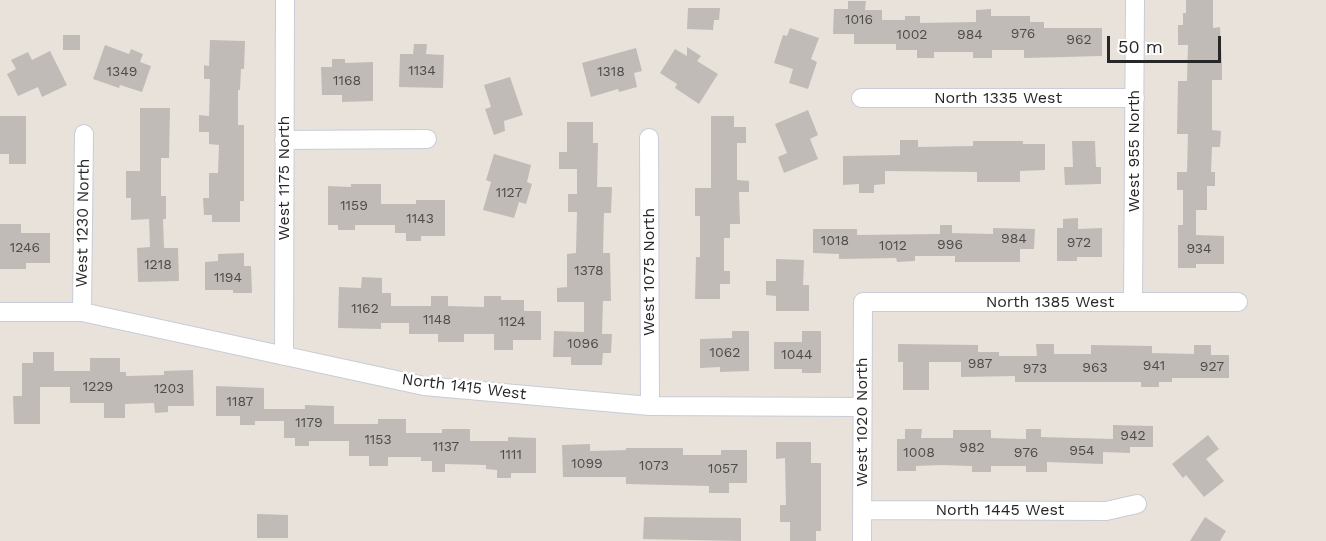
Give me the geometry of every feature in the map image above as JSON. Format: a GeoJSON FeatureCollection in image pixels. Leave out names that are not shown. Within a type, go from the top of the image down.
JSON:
{"type":"FeatureCollection","features":[{"type":"Feature","properties":{"kind":"street","name":"West 1175 North"},"geometry":{"type":"LineString","coordinates":[[284,356],[285,0]]}},
{"type":"Feature","properties":{"kind":"street","name":"West 955 North"},"geometry":{"type":"LineString","coordinates":[[1133,302],[1135,0]]}},
{"type":"Feature","properties":{"kind":"street","name":"North 1335 West"},"geometry":{"type":"LineString","coordinates":[[861,98],[1135,98]]}},
{"type":"Feature","properties":{"kind":"street","name":"West 1230 North"},"geometry":{"type":"LineString","coordinates":[[82,312],[84,135]]}},
{"type":"Feature","properties":{"kind":"street","name":"West 1075 North"},"geometry":{"type":"LineString","coordinates":[[649,138],[650,406]]}},
{"type":"Feature","properties":{"kind":"street"},"geometry":{"type":"LineString","coordinates":[[284,140],[427,140]]}},
{"type":"Feature","properties":{"kind":"street","name":"North 1385 West"},"geometry":{"type":"LineString","coordinates":[[863,302],[1238,302]]}},
{"type":"Feature","properties":{"kind":"street","name":"West 1020 North"},"geometry":{"type":"LineString","coordinates":[[862,541],[863,302]]}},
{"type":"Feature","properties":{"kind":"street","name":"North 1415 West"},"geometry":{"type":"LineString","coordinates":[[0,312],[82,312],[424,386],[650,406],[862,407]]}},
{"type":"Feature","properties":{"kind":"street","name":"North 1445 West"},"geometry":{"type":"LineString","coordinates":[[862,510],[1106,511],[1137,504]]}},
{"type":"Feature","properties":{"kind":"building"},"geometry":{"type":"Polygon","coordinates":[[[1186,0],[1213,0],[1213,28],[1220,27],[1222,66],[1222,80],[1212,80],[1212,130],[1221,131],[1220,147],[1212,147],[1211,172],[1215,172],[1215,186],[1207,186],[1207,210],[1196,210],[1196,235],[1224,236],[1224,264],[1196,264],[1196,268],[1178,268],[1178,225],[1183,225],[1183,190],[1177,190],[1177,172],[1187,172],[1188,134],[1177,134],[1178,81],[1187,81],[1188,45],[1178,45],[1178,25],[1183,25],[1186,0]]]}},
{"type":"Feature","properties":{"kind":"building"},"geometry":{"type":"Polygon","coordinates":[[[848,1],[866,1],[865,10],[882,10],[882,20],[905,20],[905,16],[920,16],[920,23],[976,22],[976,10],[991,9],[991,16],[1030,16],[1030,22],[1044,22],[1044,28],[1102,28],[1102,56],[1024,58],[1024,50],[992,50],[992,58],[973,58],[973,52],[934,52],[934,58],[917,58],[917,50],[896,50],[896,44],[854,44],[854,34],[833,34],[834,9],[848,9],[848,1]]]}},
{"type":"Feature","properties":{"kind":"building"},"geometry":{"type":"Polygon","coordinates":[[[688,8],[720,8],[719,20],[714,20],[713,30],[687,29],[688,8]]]}},
{"type":"Feature","properties":{"kind":"building"},"geometry":{"type":"Polygon","coordinates":[[[790,28],[819,38],[811,59],[817,62],[808,89],[789,83],[793,69],[774,63],[783,35],[787,36],[790,28]]]}},
{"type":"Feature","properties":{"kind":"building"},"geometry":{"type":"Polygon","coordinates":[[[63,35],[80,35],[80,50],[63,50],[63,35]]]}},
{"type":"Feature","properties":{"kind":"building"},"geometry":{"type":"Polygon","coordinates":[[[210,40],[245,41],[244,69],[241,69],[240,90],[238,90],[238,125],[244,125],[244,201],[240,201],[240,222],[212,222],[212,215],[204,215],[203,198],[209,198],[209,173],[218,173],[219,145],[209,144],[209,132],[199,132],[199,115],[209,116],[210,79],[204,79],[204,65],[209,66],[210,40]]]}},
{"type":"Feature","properties":{"kind":"building"},"geometry":{"type":"Polygon","coordinates":[[[414,44],[427,44],[426,54],[444,55],[443,88],[399,87],[400,54],[413,54],[414,44]]]}},
{"type":"Feature","properties":{"kind":"building"},"geometry":{"type":"Polygon","coordinates":[[[105,45],[129,54],[131,49],[143,54],[140,62],[151,66],[142,92],[120,85],[119,88],[93,79],[105,45]]]}},
{"type":"Feature","properties":{"kind":"building"},"geometry":{"type":"Polygon","coordinates":[[[687,47],[701,56],[697,61],[718,74],[699,104],[675,88],[677,84],[660,73],[675,49],[687,56],[687,47]]]}},
{"type":"Feature","properties":{"kind":"building"},"geometry":{"type":"Polygon","coordinates":[[[636,48],[642,71],[634,73],[637,87],[619,92],[618,89],[591,97],[582,63],[636,48]]]}},
{"type":"Feature","properties":{"kind":"building"},"geometry":{"type":"Polygon","coordinates":[[[50,51],[67,85],[42,97],[38,87],[18,96],[7,74],[16,69],[11,60],[28,52],[32,60],[50,51]]]}},
{"type":"Feature","properties":{"kind":"building"},"geometry":{"type":"Polygon","coordinates":[[[332,59],[345,59],[345,63],[373,62],[373,101],[342,102],[342,95],[322,95],[321,67],[332,67],[332,59]]]}},
{"type":"Feature","properties":{"kind":"building"},"geometry":{"type":"Polygon","coordinates":[[[510,77],[523,115],[504,121],[505,131],[494,135],[485,109],[491,107],[484,85],[510,77]]]}},
{"type":"Feature","properties":{"kind":"building"},"geometry":{"type":"Polygon","coordinates":[[[140,108],[170,108],[169,158],[161,158],[161,196],[166,196],[166,219],[163,219],[164,248],[178,248],[179,281],[138,282],[137,248],[150,247],[149,219],[131,220],[131,198],[126,198],[126,171],[140,171],[140,108]]]}},
{"type":"Feature","properties":{"kind":"building"},"geometry":{"type":"Polygon","coordinates":[[[808,110],[818,135],[810,139],[818,159],[784,173],[778,157],[787,153],[775,124],[808,110]]]}},
{"type":"Feature","properties":{"kind":"building"},"geometry":{"type":"Polygon","coordinates":[[[0,116],[26,116],[26,164],[9,164],[9,154],[0,154],[0,116]]]}},
{"type":"Feature","properties":{"kind":"building"},"geometry":{"type":"Polygon","coordinates":[[[711,116],[734,116],[734,127],[746,127],[746,143],[737,143],[737,180],[749,181],[749,192],[739,192],[740,224],[730,224],[730,238],[724,238],[724,271],[730,271],[730,284],[720,284],[720,299],[695,299],[696,257],[700,257],[700,216],[695,216],[695,188],[711,188],[711,116]]]}},
{"type":"Feature","properties":{"kind":"building"},"geometry":{"type":"Polygon","coordinates":[[[567,122],[593,122],[593,143],[598,143],[597,187],[612,187],[611,213],[604,213],[603,253],[610,253],[611,301],[603,301],[602,334],[612,334],[611,353],[603,353],[602,365],[571,365],[571,357],[553,357],[554,331],[584,332],[584,302],[557,302],[557,288],[567,287],[567,254],[576,253],[577,212],[568,212],[568,194],[577,194],[577,169],[559,169],[559,152],[567,152],[567,122]]]}},
{"type":"Feature","properties":{"kind":"building"},"geometry":{"type":"Polygon","coordinates":[[[900,140],[918,140],[918,147],[973,146],[973,141],[1023,141],[1023,144],[1045,144],[1045,170],[1020,171],[1020,182],[977,182],[977,172],[885,171],[885,184],[874,185],[874,193],[859,193],[859,184],[843,185],[843,156],[900,155],[900,140]]]}},
{"type":"Feature","properties":{"kind":"building"},"geometry":{"type":"Polygon","coordinates":[[[1072,141],[1095,141],[1096,167],[1101,167],[1101,184],[1065,185],[1064,167],[1073,167],[1072,141]]]}},
{"type":"Feature","properties":{"kind":"building"},"geometry":{"type":"Polygon","coordinates":[[[494,154],[531,165],[527,182],[532,184],[526,204],[519,202],[514,218],[483,210],[491,182],[486,180],[494,154]]]}},
{"type":"Feature","properties":{"kind":"building"},"geometry":{"type":"Polygon","coordinates":[[[351,184],[381,184],[381,204],[416,204],[416,200],[445,200],[445,236],[421,236],[421,241],[406,241],[406,233],[395,233],[395,225],[355,225],[355,230],[338,230],[338,225],[328,225],[328,186],[351,187],[351,184]]]}},
{"type":"Feature","properties":{"kind":"building"},"geometry":{"type":"Polygon","coordinates":[[[1078,218],[1078,229],[1102,228],[1102,257],[1077,257],[1077,261],[1057,261],[1057,228],[1063,228],[1063,219],[1078,218]]]}},
{"type":"Feature","properties":{"kind":"building"},"geometry":{"type":"Polygon","coordinates":[[[0,224],[21,224],[21,233],[50,233],[50,263],[26,263],[26,269],[0,269],[0,224]]]}},
{"type":"Feature","properties":{"kind":"building"},"geometry":{"type":"Polygon","coordinates":[[[940,225],[952,225],[952,233],[993,234],[993,228],[1035,229],[1034,249],[1020,249],[1020,262],[955,262],[955,256],[915,256],[915,261],[897,262],[896,258],[839,259],[839,254],[813,253],[813,229],[857,229],[857,235],[940,234],[940,225]]]}},
{"type":"Feature","properties":{"kind":"building"},"geometry":{"type":"Polygon","coordinates":[[[244,253],[244,266],[251,266],[252,293],[205,290],[205,262],[218,261],[218,254],[244,253]]]}},
{"type":"Feature","properties":{"kind":"building"},"geometry":{"type":"Polygon","coordinates":[[[776,259],[804,260],[803,285],[809,285],[809,311],[776,311],[776,296],[766,295],[766,281],[776,281],[776,259]]]}},
{"type":"Feature","properties":{"kind":"building"},"geometry":{"type":"Polygon","coordinates":[[[362,277],[382,278],[382,293],[391,293],[391,306],[431,306],[431,296],[448,296],[448,306],[484,307],[484,296],[501,296],[501,300],[524,300],[524,311],[541,311],[541,340],[513,340],[513,350],[494,350],[494,334],[464,334],[464,342],[438,342],[438,334],[409,334],[409,323],[381,323],[381,329],[338,328],[339,287],[361,288],[362,277]]]}},
{"type":"Feature","properties":{"kind":"building"},"geometry":{"type":"Polygon","coordinates":[[[732,331],[749,331],[749,371],[720,372],[720,367],[700,368],[700,339],[732,338],[732,331]]]}},
{"type":"Feature","properties":{"kind":"building"},"geometry":{"type":"Polygon","coordinates":[[[802,331],[821,331],[821,373],[802,373],[802,369],[774,369],[774,342],[802,342],[802,331]]]}},
{"type":"Feature","properties":{"kind":"building"},"geometry":{"type":"Polygon","coordinates":[[[898,344],[978,345],[978,352],[999,352],[999,356],[1037,356],[1036,344],[1054,344],[1054,354],[1091,354],[1091,345],[1152,346],[1152,353],[1194,354],[1194,345],[1211,345],[1211,355],[1229,355],[1229,378],[1172,378],[1172,382],[1159,382],[1159,387],[1141,387],[1141,382],[1015,382],[1015,376],[961,377],[961,362],[929,362],[929,390],[903,390],[903,362],[898,362],[898,344]]]}},
{"type":"Feature","properties":{"kind":"building"},"geometry":{"type":"Polygon","coordinates":[[[33,352],[54,352],[54,371],[90,371],[90,358],[120,358],[120,372],[126,372],[126,376],[164,375],[164,371],[193,370],[194,406],[168,406],[168,412],[155,413],[154,403],[125,404],[125,418],[104,418],[104,403],[70,403],[70,387],[40,387],[40,424],[14,424],[13,396],[22,396],[22,363],[33,363],[33,352]]]}},
{"type":"Feature","properties":{"kind":"building"},"geometry":{"type":"Polygon","coordinates":[[[216,386],[264,388],[264,409],[305,409],[305,405],[334,406],[334,424],[378,424],[378,419],[406,419],[406,433],[442,433],[442,429],[470,429],[470,441],[508,441],[508,437],[536,438],[536,473],[511,473],[511,478],[497,478],[497,470],[486,469],[486,465],[445,464],[445,472],[432,472],[432,461],[421,461],[421,457],[388,457],[388,466],[369,466],[369,456],[349,456],[349,441],[309,441],[309,446],[295,446],[295,438],[284,438],[284,421],[255,421],[255,425],[240,425],[240,416],[216,416],[216,386]]]}},
{"type":"Feature","properties":{"kind":"building"},"geometry":{"type":"Polygon","coordinates":[[[1113,425],[1153,426],[1153,447],[1130,447],[1130,453],[1103,452],[1103,464],[1047,462],[1047,472],[1026,472],[1026,466],[991,466],[991,472],[972,472],[972,466],[941,465],[916,466],[916,471],[897,471],[897,439],[905,439],[905,429],[922,429],[921,438],[953,438],[953,430],[991,430],[991,438],[1026,439],[1026,429],[1041,429],[1041,437],[1113,439],[1113,425]]]}},
{"type":"Feature","properties":{"kind":"building"},"geometry":{"type":"Polygon","coordinates":[[[1208,435],[1219,449],[1206,459],[1224,481],[1204,497],[1186,475],[1183,478],[1172,464],[1208,435]]]}},
{"type":"Feature","properties":{"kind":"building"},"geometry":{"type":"Polygon","coordinates":[[[776,442],[811,442],[811,463],[821,463],[821,531],[816,531],[816,541],[790,541],[790,522],[780,522],[780,505],[786,505],[785,458],[776,459],[776,442]]]}},
{"type":"Feature","properties":{"kind":"building"},"geometry":{"type":"Polygon","coordinates":[[[590,444],[590,451],[626,450],[626,448],[683,448],[683,455],[721,455],[721,450],[747,450],[747,483],[729,483],[729,493],[709,493],[709,486],[626,484],[626,477],[563,477],[562,445],[590,444]]]}},
{"type":"Feature","properties":{"kind":"building"},"geometry":{"type":"Polygon","coordinates":[[[257,514],[288,515],[288,538],[257,538],[257,514]]]}},
{"type":"Feature","properties":{"kind":"building"},"geometry":{"type":"Polygon","coordinates":[[[644,517],[741,518],[741,541],[643,539],[644,517]]]}},
{"type":"Feature","properties":{"kind":"building"},"geometry":{"type":"Polygon","coordinates":[[[1205,517],[1226,531],[1220,541],[1190,541],[1205,517]]]}}]}
